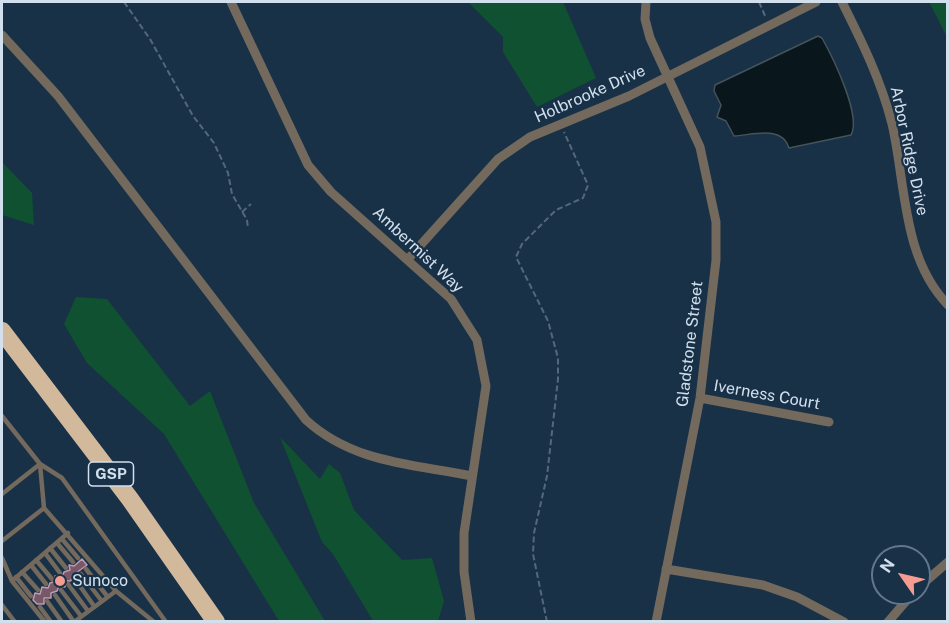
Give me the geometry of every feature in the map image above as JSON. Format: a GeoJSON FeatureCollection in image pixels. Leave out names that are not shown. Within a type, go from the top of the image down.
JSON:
{"type":"FeatureCollection","features":[{"type":"Feature","properties":{"kind":"highway","name":"GSP"},"geometry":{"type":"LineString","coordinates":[[2,331],[123,490],[216,621]]}},
{"type":"Feature","properties":{"kind":"street","name":"Ambermist Way"},"geometry":{"type":"LineString","coordinates":[[231,2],[308,165],[331,192],[452,300],[477,340],[486,386],[464,533],[464,572],[471,621]]}},
{"type":"Feature","properties":{"kind":"street"},"geometry":{"type":"LineString","coordinates":[[646,2],[645,19],[650,38],[668,76]]}},
{"type":"Feature","properties":{"kind":"street","name":"Holbrooke Drive"},"geometry":{"type":"LineString","coordinates":[[408,259],[498,159],[530,137],[629,96],[816,2]]}},
{"type":"Feature","properties":{"kind":"street","name":"Arbor Ridge Drive"},"geometry":{"type":"LineString","coordinates":[[842,2],[875,67],[883,93],[892,126],[912,238],[925,273],[948,305]]}},
{"type":"Feature","properties":{"kind":"street"},"geometry":{"type":"LineString","coordinates":[[2,35],[58,96],[306,420],[333,443],[361,454],[472,476]]}},
{"type":"Feature","properties":{"kind":"street","name":"Gladstone Street"},"geometry":{"type":"LineString","coordinates":[[656,621],[700,398],[716,260],[716,222],[700,147],[668,76]]}},
{"type":"Feature","properties":{"kind":"street","name":"Iverness Court"},"geometry":{"type":"LineString","coordinates":[[700,398],[829,422]]}},
{"type":"Feature","properties":{"kind":"street"},"geometry":{"type":"LineString","coordinates":[[931,577],[948,562]]}},
{"type":"Feature","properties":{"kind":"street"},"geometry":{"type":"LineString","coordinates":[[666,569],[763,585],[797,597],[844,621]]}},
{"type":"Feature","properties":{"kind":"street"},"geometry":{"type":"LineString","coordinates":[[888,621],[902,605]]}},
{"type":"Feature","properties":{"kind":"lane"},"geometry":{"type":"LineString","coordinates":[[2,416],[40,464],[62,478],[166,621]]}},
{"type":"Feature","properties":{"kind":"lane"},"geometry":{"type":"LineString","coordinates":[[2,494],[40,464]]}},
{"type":"Feature","properties":{"kind":"lane"},"geometry":{"type":"LineString","coordinates":[[40,464],[44,508],[116,591],[154,621]]}},
{"type":"Feature","properties":{"kind":"lane"},"geometry":{"type":"LineString","coordinates":[[2,542],[44,508]]}},
{"type":"Feature","properties":{"kind":"lane"},"geometry":{"type":"LineString","coordinates":[[14,579],[68,533]]}},
{"type":"Feature","properties":{"kind":"lane"},"geometry":{"type":"LineString","coordinates":[[62,538],[78,558]]}},
{"type":"Feature","properties":{"kind":"lane"},"geometry":{"type":"LineString","coordinates":[[57,543],[73,562]]}},
{"type":"Feature","properties":{"kind":"lane"},"geometry":{"type":"LineString","coordinates":[[50,548],[66,568]]}},
{"type":"Feature","properties":{"kind":"lane"},"geometry":{"type":"LineString","coordinates":[[45,553],[60,573]]}},
{"type":"Feature","properties":{"kind":"lane"},"geometry":{"type":"LineString","coordinates":[[2,558],[14,579],[45,621]]}},
{"type":"Feature","properties":{"kind":"lane"},"geometry":{"type":"LineString","coordinates":[[36,560],[52,579]]}},
{"type":"Feature","properties":{"kind":"lane"},"geometry":{"type":"LineString","coordinates":[[31,565],[46,584]]}},
{"type":"Feature","properties":{"kind":"lane"},"geometry":{"type":"LineString","coordinates":[[86,570],[107,596]]}},
{"type":"Feature","properties":{"kind":"lane"},"geometry":{"type":"LineString","coordinates":[[22,572],[38,590]]}},
{"type":"Feature","properties":{"kind":"lane"},"geometry":{"type":"LineString","coordinates":[[81,573],[101,600]]}},
{"type":"Feature","properties":{"kind":"lane"},"geometry":{"type":"LineString","coordinates":[[14,579],[31,596]]}},
{"type":"Feature","properties":{"kind":"lane"},"geometry":{"type":"LineString","coordinates":[[75,579],[94,606]]}},
{"type":"Feature","properties":{"kind":"lane"},"geometry":{"type":"LineString","coordinates":[[69,584],[88,611]]}},
{"type":"Feature","properties":{"kind":"lane"},"geometry":{"type":"LineString","coordinates":[[61,590],[81,616]]}},
{"type":"Feature","properties":{"kind":"lane"},"geometry":{"type":"LineString","coordinates":[[55,595],[74,621],[116,591]]}},
{"type":"Feature","properties":{"kind":"lane"},"geometry":{"type":"LineString","coordinates":[[47,601],[62,621]]}},
{"type":"Feature","properties":{"kind":"lane"},"geometry":{"type":"LineString","coordinates":[[2,605],[15,621]]}},
{"type":"Feature","properties":{"kind":"lane"},"geometry":{"type":"LineString","coordinates":[[40,607],[51,621]]}},
{"type":"Feature","properties":{"kind":"path"},"geometry":{"type":"LineString","coordinates":[[124,2],[150,39],[193,116],[214,142],[228,173],[232,194],[248,228]]}},
{"type":"Feature","properties":{"kind":"path"},"geometry":{"type":"LineString","coordinates":[[759,2],[769,26]]}},
{"type":"Feature","properties":{"kind":"path"},"geometry":{"type":"LineString","coordinates":[[547,621],[533,554],[537,518],[547,476],[558,358],[548,321],[516,257],[522,244],[556,210],[583,198],[587,191],[588,185],[560,124]]}},
{"type":"Feature","properties":{"kind":"path"},"geometry":{"type":"LineString","coordinates":[[242,212],[251,204]]}},
{"type":"Feature","properties":{"kind":"green space"},"geometry":{"type":"Polygon","coordinates":[[[468,2],[563,2],[596,78],[537,107],[503,52],[503,37],[468,2]]]}},
{"type":"Feature","properties":{"kind":"green space"},"geometry":{"type":"Polygon","coordinates":[[[929,2],[947,2],[947,37],[929,2]]]}},
{"type":"Feature","properties":{"kind":"green space"},"geometry":{"type":"Polygon","coordinates":[[[2,162],[32,193],[34,225],[2,215],[2,162]]]}},
{"type":"Feature","properties":{"kind":"green space"},"geometry":{"type":"Polygon","coordinates":[[[76,297],[107,299],[190,406],[210,391],[254,503],[325,621],[279,621],[164,434],[87,363],[64,324],[76,297]]]}},
{"type":"Feature","properties":{"kind":"green space"},"geometry":{"type":"Polygon","coordinates":[[[280,437],[320,479],[329,464],[340,473],[354,510],[402,560],[432,558],[444,601],[438,621],[373,621],[333,554],[322,542],[280,437]]]}},
{"type":"Feature","properties":{"kind":"shaded area"},"geometry":{"type":"Polygon","coordinates":[[[818,36],[822,38],[832,58],[849,101],[853,114],[851,135],[789,148],[780,136],[774,134],[734,136],[726,121],[717,117],[721,105],[714,91],[715,85],[818,36]]]}},
{"type":"Feature","properties":{"kind":"building"},"geometry":{"type":"Polygon","coordinates":[[[82,559],[87,565],[72,576],[71,581],[65,581],[65,587],[59,586],[57,591],[51,593],[51,598],[44,598],[44,604],[37,604],[33,600],[35,593],[40,594],[42,587],[48,588],[50,583],[56,581],[55,576],[62,577],[64,572],[70,570],[69,565],[74,566],[82,559]]]}},
{"type":"Feature","properties":{"kind":"place","name":"Sunoco"},"geometry":{"type":"Point","coordinates":[60,581]}}]}
